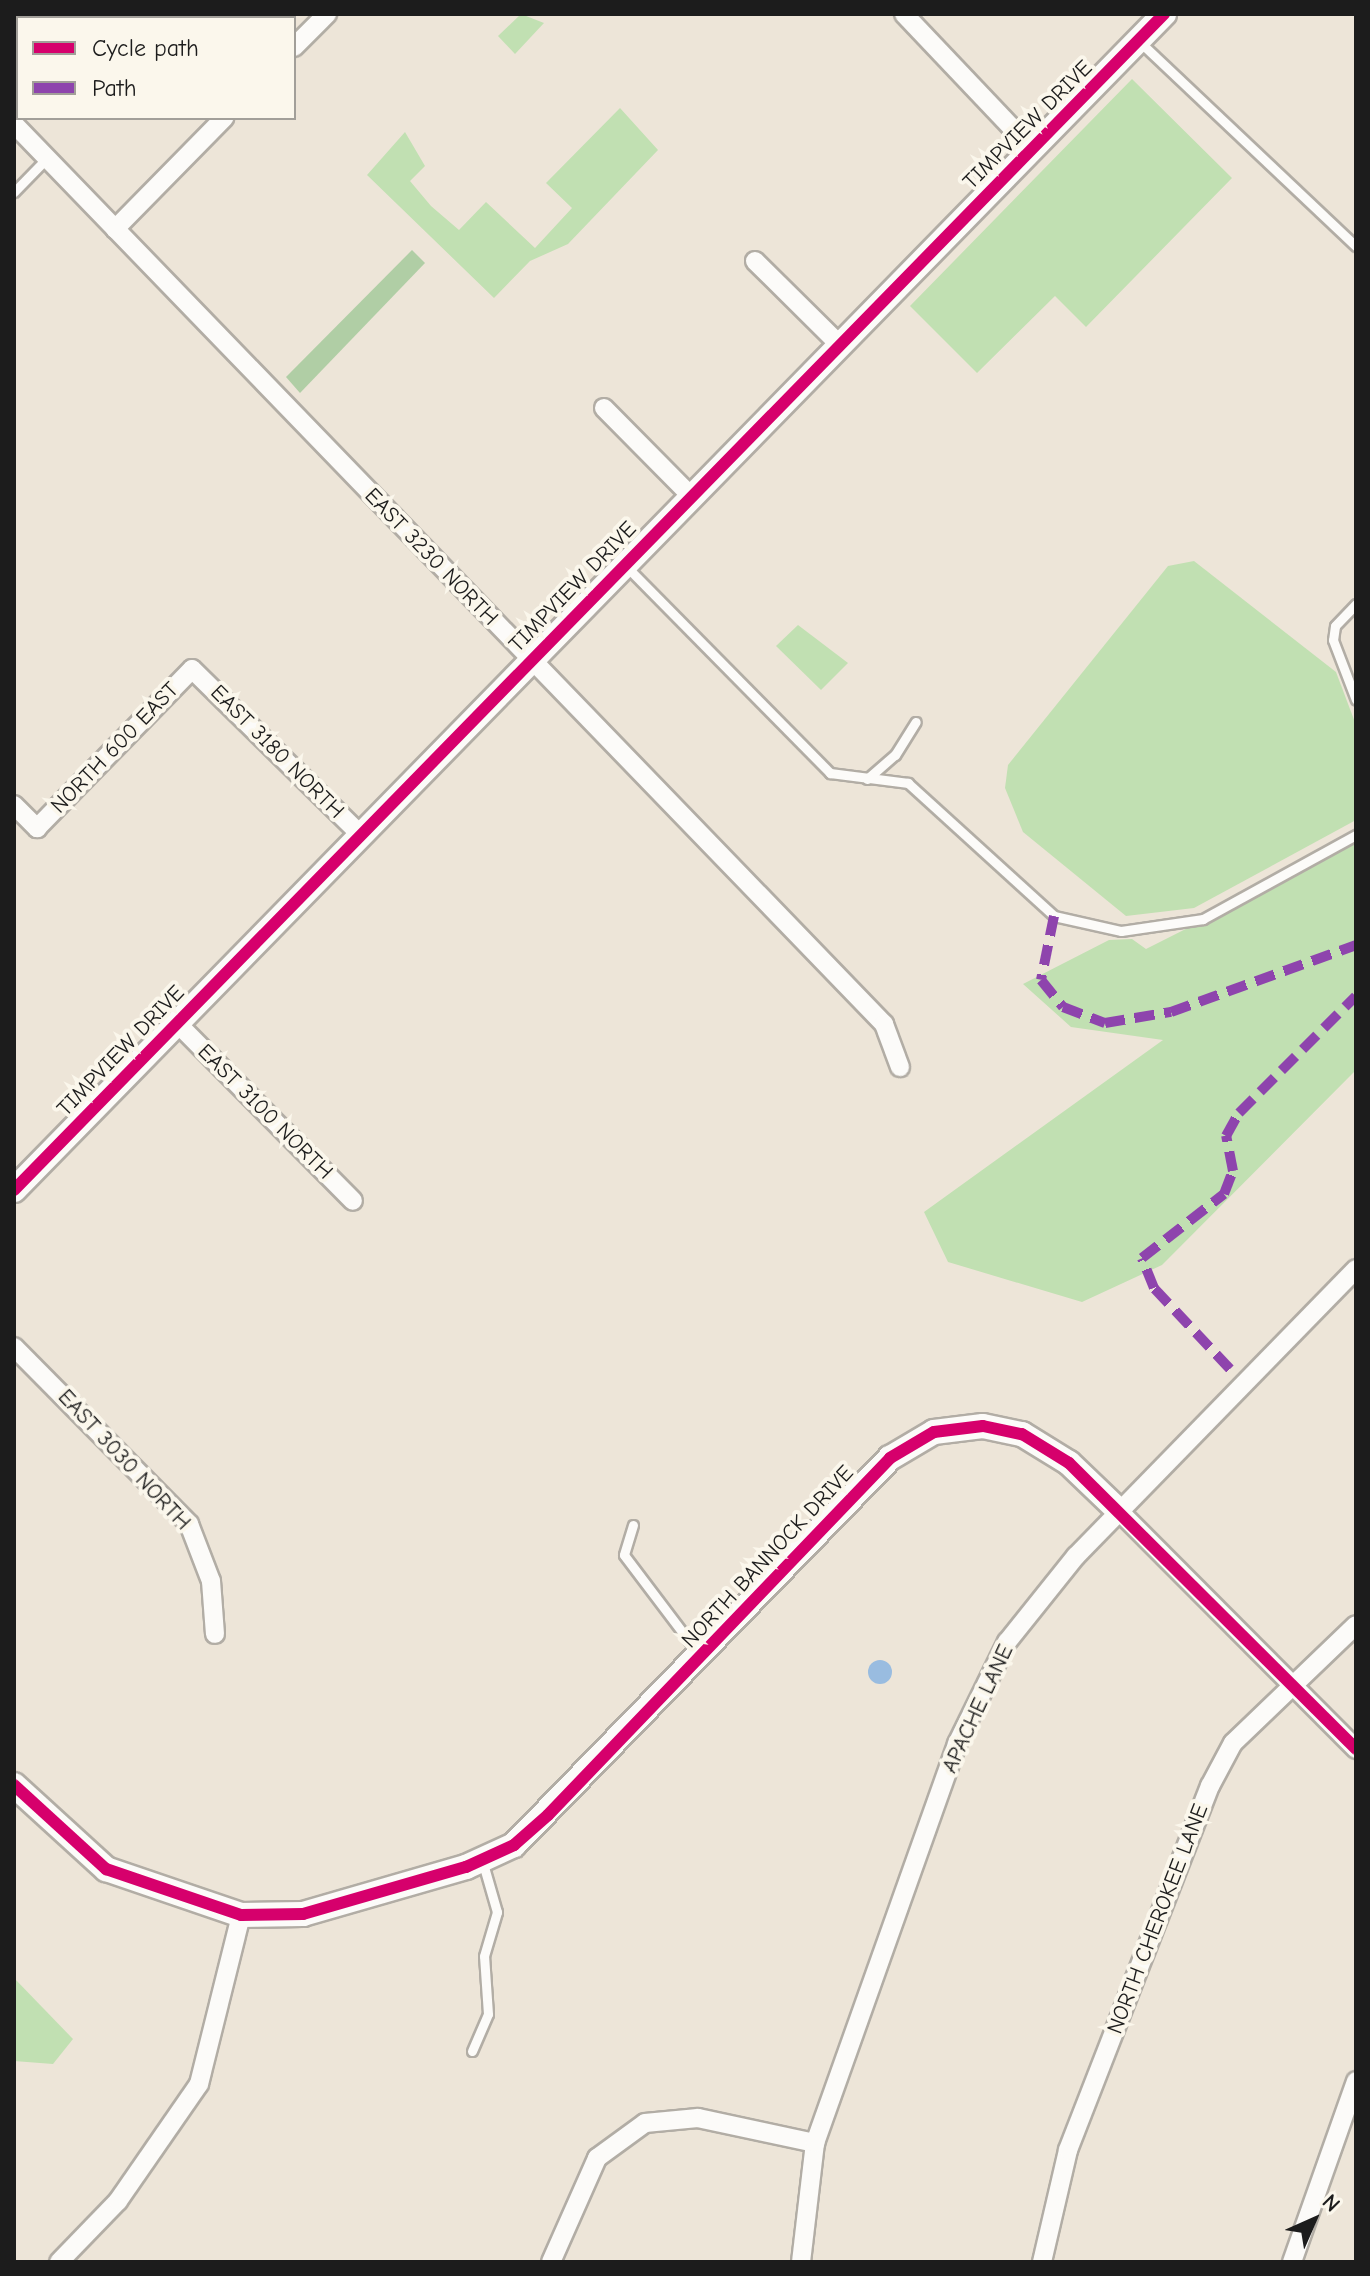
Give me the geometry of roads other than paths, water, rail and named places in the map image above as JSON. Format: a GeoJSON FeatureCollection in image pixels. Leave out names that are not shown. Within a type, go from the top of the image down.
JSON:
{"type":"FeatureCollection","features":[{"type":"Feature","properties":{"kind":"street"},"geometry":{"type":"LineString","coordinates":[[296,45],[327,14]]}},
{"type":"Feature","properties":{"kind":"street"},"geometry":{"type":"LineString","coordinates":[[904,14],[1032,149]]}},
{"type":"Feature","properties":{"kind":"street","name":"TIMPVIEW DRIVE"},"geometry":{"type":"LineString","coordinates":[[14,1190],[690,495],[1164,14]]}},
{"type":"Feature","properties":{"kind":"street"},"geometry":{"type":"LineString","coordinates":[[115,229],[222,120]]}},
{"type":"Feature","properties":{"kind":"street","name":"EAST 3230 NORTH"},"geometry":{"type":"LineString","coordinates":[[14,124],[884,1024],[900,1067]]}},
{"type":"Feature","properties":{"kind":"street"},"geometry":{"type":"LineString","coordinates":[[755,261],[839,344]]}},
{"type":"Feature","properties":{"kind":"street"},"geometry":{"type":"LineString","coordinates":[[604,408],[690,495]]}},
{"type":"Feature","properties":{"kind":"street","name":"EAST 3180 NORTH"},"geometry":{"type":"LineString","coordinates":[[192,669],[361,835]]}},
{"type":"Feature","properties":{"kind":"street","name":"NORTH 600 EAST"},"geometry":{"type":"LineString","coordinates":[[14,805],[37,828],[192,669]]}},
{"type":"Feature","properties":{"kind":"street","name":"EAST 3100 NORTH"},"geometry":{"type":"LineString","coordinates":[[177,1023],[353,1201]]}},
{"type":"Feature","properties":{"kind":"street","name":"APACHE LANE"},"geometry":{"type":"LineString","coordinates":[[801,2262],[815,2143],[977,1703],[1036,1602],[1119,1511],[1356,1269]]}},
{"type":"Feature","properties":{"kind":"street","name":"EAST 3030 NORTH"},"geometry":{"type":"LineString","coordinates":[[14,1347],[189,1524],[211,1581],[215,1634]]}},
{"type":"Feature","properties":{"kind":"street","name":"NORTH BANNOCK DRIVE"},"geometry":{"type":"LineString","coordinates":[[14,1785],[106,1869],[241,1915],[303,1914],[482,1860],[548,1815],[890,1458],[934,1432],[983,1426],[1022,1434],[1069,1463],[1356,1749]]}},
{"type":"Feature","properties":{"kind":"street","name":"NORTH CHEROKEE LANE"},"geometry":{"type":"LineString","coordinates":[[1042,2262],[1068,2150],[1187,1835],[1233,1743],[1356,1625]]}},
{"type":"Feature","properties":{"kind":"street"},"geometry":{"type":"LineString","coordinates":[[59,2262],[118,2201],[199,2084],[241,1915]]}},
{"type":"Feature","properties":{"kind":"street"},"geometry":{"type":"LineString","coordinates":[[1292,2262],[1356,2081]]}},
{"type":"Feature","properties":{"kind":"street"},"geometry":{"type":"LineString","coordinates":[[551,2262],[597,2158],[645,2123],[698,2118],[815,2143]]}},
{"type":"Feature","properties":{"kind":"lane"},"geometry":{"type":"LineString","coordinates":[[1139,40],[1356,246]]}},
{"type":"Feature","properties":{"kind":"lane"},"geometry":{"type":"LineString","coordinates":[[14,192],[47,158]]}},
{"type":"Feature","properties":{"kind":"lane"},"geometry":{"type":"LineString","coordinates":[[623,564],[830,773],[908,783],[1054,916],[1121,931],[1203,919],[1356,835]]}},
{"type":"Feature","properties":{"kind":"lane"},"geometry":{"type":"LineString","coordinates":[[1356,604],[1335,626],[1333,640],[1356,700]]}},
{"type":"Feature","properties":{"kind":"lane"},"geometry":{"type":"LineString","coordinates":[[867,779],[916,722]]}},
{"type":"Feature","properties":{"kind":"lane"},"geometry":{"type":"LineString","coordinates":[[633,1525],[624,1555],[701,1658]]}},
{"type":"Feature","properties":{"kind":"lane"},"geometry":{"type":"LineString","coordinates":[[472,2051],[488,2014],[484,1956],[497,1912],[482,1860]]}},
{"type":"Feature","properties":{"kind":"water"},"geometry":{"type":"Polygon","coordinates":[[[880,1660],[889,1663],[892,1672],[889,1681],[880,1684],[871,1681],[868,1672],[871,1663],[880,1660]]]}}]}
